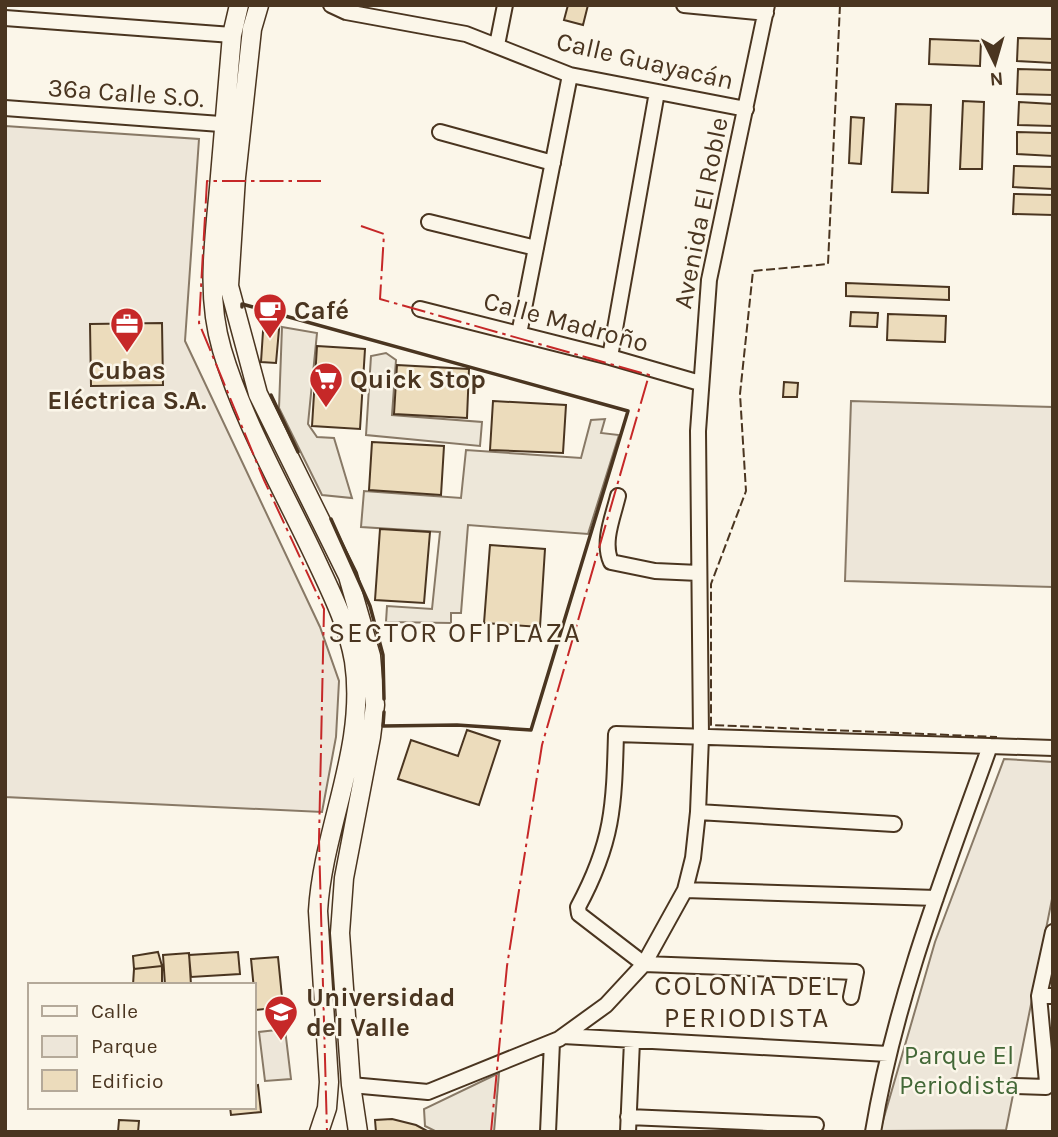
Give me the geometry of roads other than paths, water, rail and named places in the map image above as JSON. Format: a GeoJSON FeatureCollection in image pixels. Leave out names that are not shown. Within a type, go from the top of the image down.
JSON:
{"type":"FeatureCollection","features":[{"type":"Feature","properties":{"kind":"main road"},"geometry":{"type":"LineString","coordinates":[[239,5],[232,35],[229,286],[258,394],[348,576],[371,656],[375,705],[343,892],[340,933],[351,1085],[358,1132]]}},
{"type":"Feature","properties":{"kind":"main road"},"geometry":{"type":"LineString","coordinates":[[259,5],[233,125],[211,290],[214,316],[238,397],[343,620],[354,661],[356,704],[346,778],[320,884],[318,911],[329,1095],[319,1132]]}},
{"type":"Feature","properties":{"kind":"main road"},"geometry":{"type":"LineString","coordinates":[[275,472],[285,478],[300,506],[315,510]]}},
{"type":"Feature","properties":{"kind":"main road"},"geometry":{"type":"LineString","coordinates":[[315,510],[310,527],[321,555],[321,571]]}},
{"type":"Feature","properties":{"kind":"street"},"geometry":{"type":"LineString","coordinates":[[497,45],[505,5]]}},
{"type":"Feature","properties":{"kind":"street"},"geometry":{"type":"LineString","coordinates":[[684,5],[766,9]]}},
{"type":"Feature","properties":{"kind":"street","name":"Calle Guayacán"},"geometry":{"type":"LineString","coordinates":[[332,6],[466,34],[570,75],[746,109]]}},
{"type":"Feature","properties":{"kind":"street","name":"Avenida El Roble"},"geometry":{"type":"LineString","coordinates":[[351,1085],[428,1092],[557,1039],[584,1031],[644,964],[685,890],[693,858],[698,812],[701,737],[698,431],[709,280],[766,9]]}},
{"type":"Feature","properties":{"kind":"street"},"geometry":{"type":"LineString","coordinates":[[5,18],[232,35]]}},
{"type":"Feature","properties":{"kind":"street"},"geometry":{"type":"LineString","coordinates":[[519,334],[570,75]]}},
{"type":"Feature","properties":{"kind":"street"},"geometry":{"type":"LineString","coordinates":[[610,356],[657,93]]}},
{"type":"Feature","properties":{"kind":"street","name":"36a Calle S.O."},"geometry":{"type":"LineString","coordinates":[[5,108],[233,125]]}},
{"type":"Feature","properties":{"kind":"street"},"geometry":{"type":"LineString","coordinates":[[440,132],[552,163]]}},
{"type":"Feature","properties":{"kind":"street"},"geometry":{"type":"LineString","coordinates":[[429,222],[536,248]]}},
{"type":"Feature","properties":{"kind":"street","name":"Calle Madroño"},"geometry":{"type":"LineString","coordinates":[[420,309],[610,356],[700,383]]}},
{"type":"Feature","properties":{"kind":"street"},"geometry":{"type":"LineString","coordinates":[[618,496],[608,537],[607,553],[611,562],[645,570],[699,573]]}},
{"type":"Feature","properties":{"kind":"street"},"geometry":{"type":"LineString","coordinates":[[851,997],[856,972],[644,964],[578,912],[608,841],[614,800],[616,734],[1053,748]]}},
{"type":"Feature","properties":{"kind":"street"},"geometry":{"type":"LineString","coordinates":[[873,1132],[888,1054],[936,898],[990,746]]}},
{"type":"Feature","properties":{"kind":"street"},"geometry":{"type":"LineString","coordinates":[[698,812],[894,824]]}},
{"type":"Feature","properties":{"kind":"street"},"geometry":{"type":"LineString","coordinates":[[685,890],[936,898]]}},
{"type":"Feature","properties":{"kind":"street"},"geometry":{"type":"LineString","coordinates":[[1015,1086],[1045,1087],[1047,1082],[1046,996],[1053,932]]}},
{"type":"Feature","properties":{"kind":"street"},"geometry":{"type":"LineString","coordinates":[[584,1031],[632,1041],[888,1054]]}},
{"type":"Feature","properties":{"kind":"street"},"geometry":{"type":"LineString","coordinates":[[548,1132],[557,1039]]}},
{"type":"Feature","properties":{"kind":"street"},"geometry":{"type":"LineString","coordinates":[[632,1041],[628,1124],[816,1125]]}},
{"type":"Feature","properties":{"kind":"place","name":"Café"},"geometry":{"type":"Point","coordinates":[270,340]}},
{"type":"Feature","properties":{"kind":"place","name":"Cubas Eléctrica S.A."},"geometry":{"type":"Point","coordinates":[127,354]}},
{"type":"Feature","properties":{"kind":"place","name":"Quick Stop"},"geometry":{"type":"Point","coordinates":[326,409]}},
{"type":"Feature","properties":{"kind":"place","name":"Universidad del Valle"},"geometry":{"type":"Point","coordinates":[281,1042]}},
{"type":"Feature","properties":{"kind":"district","name":"SECTOR OFIPLAZA"},"geometry":{"type":"Point","coordinates":[455,632]}},
{"type":"Feature","properties":{"kind":"district","name":"COLONIA DEL PERIODISTA"},"geometry":{"type":"Point","coordinates":[747,1001]}},
{"type":"Feature","properties":{"kind":"park label","name":"Parque El Periodista"},"geometry":{"type":"Point","coordinates":[959,1070]}}]}
